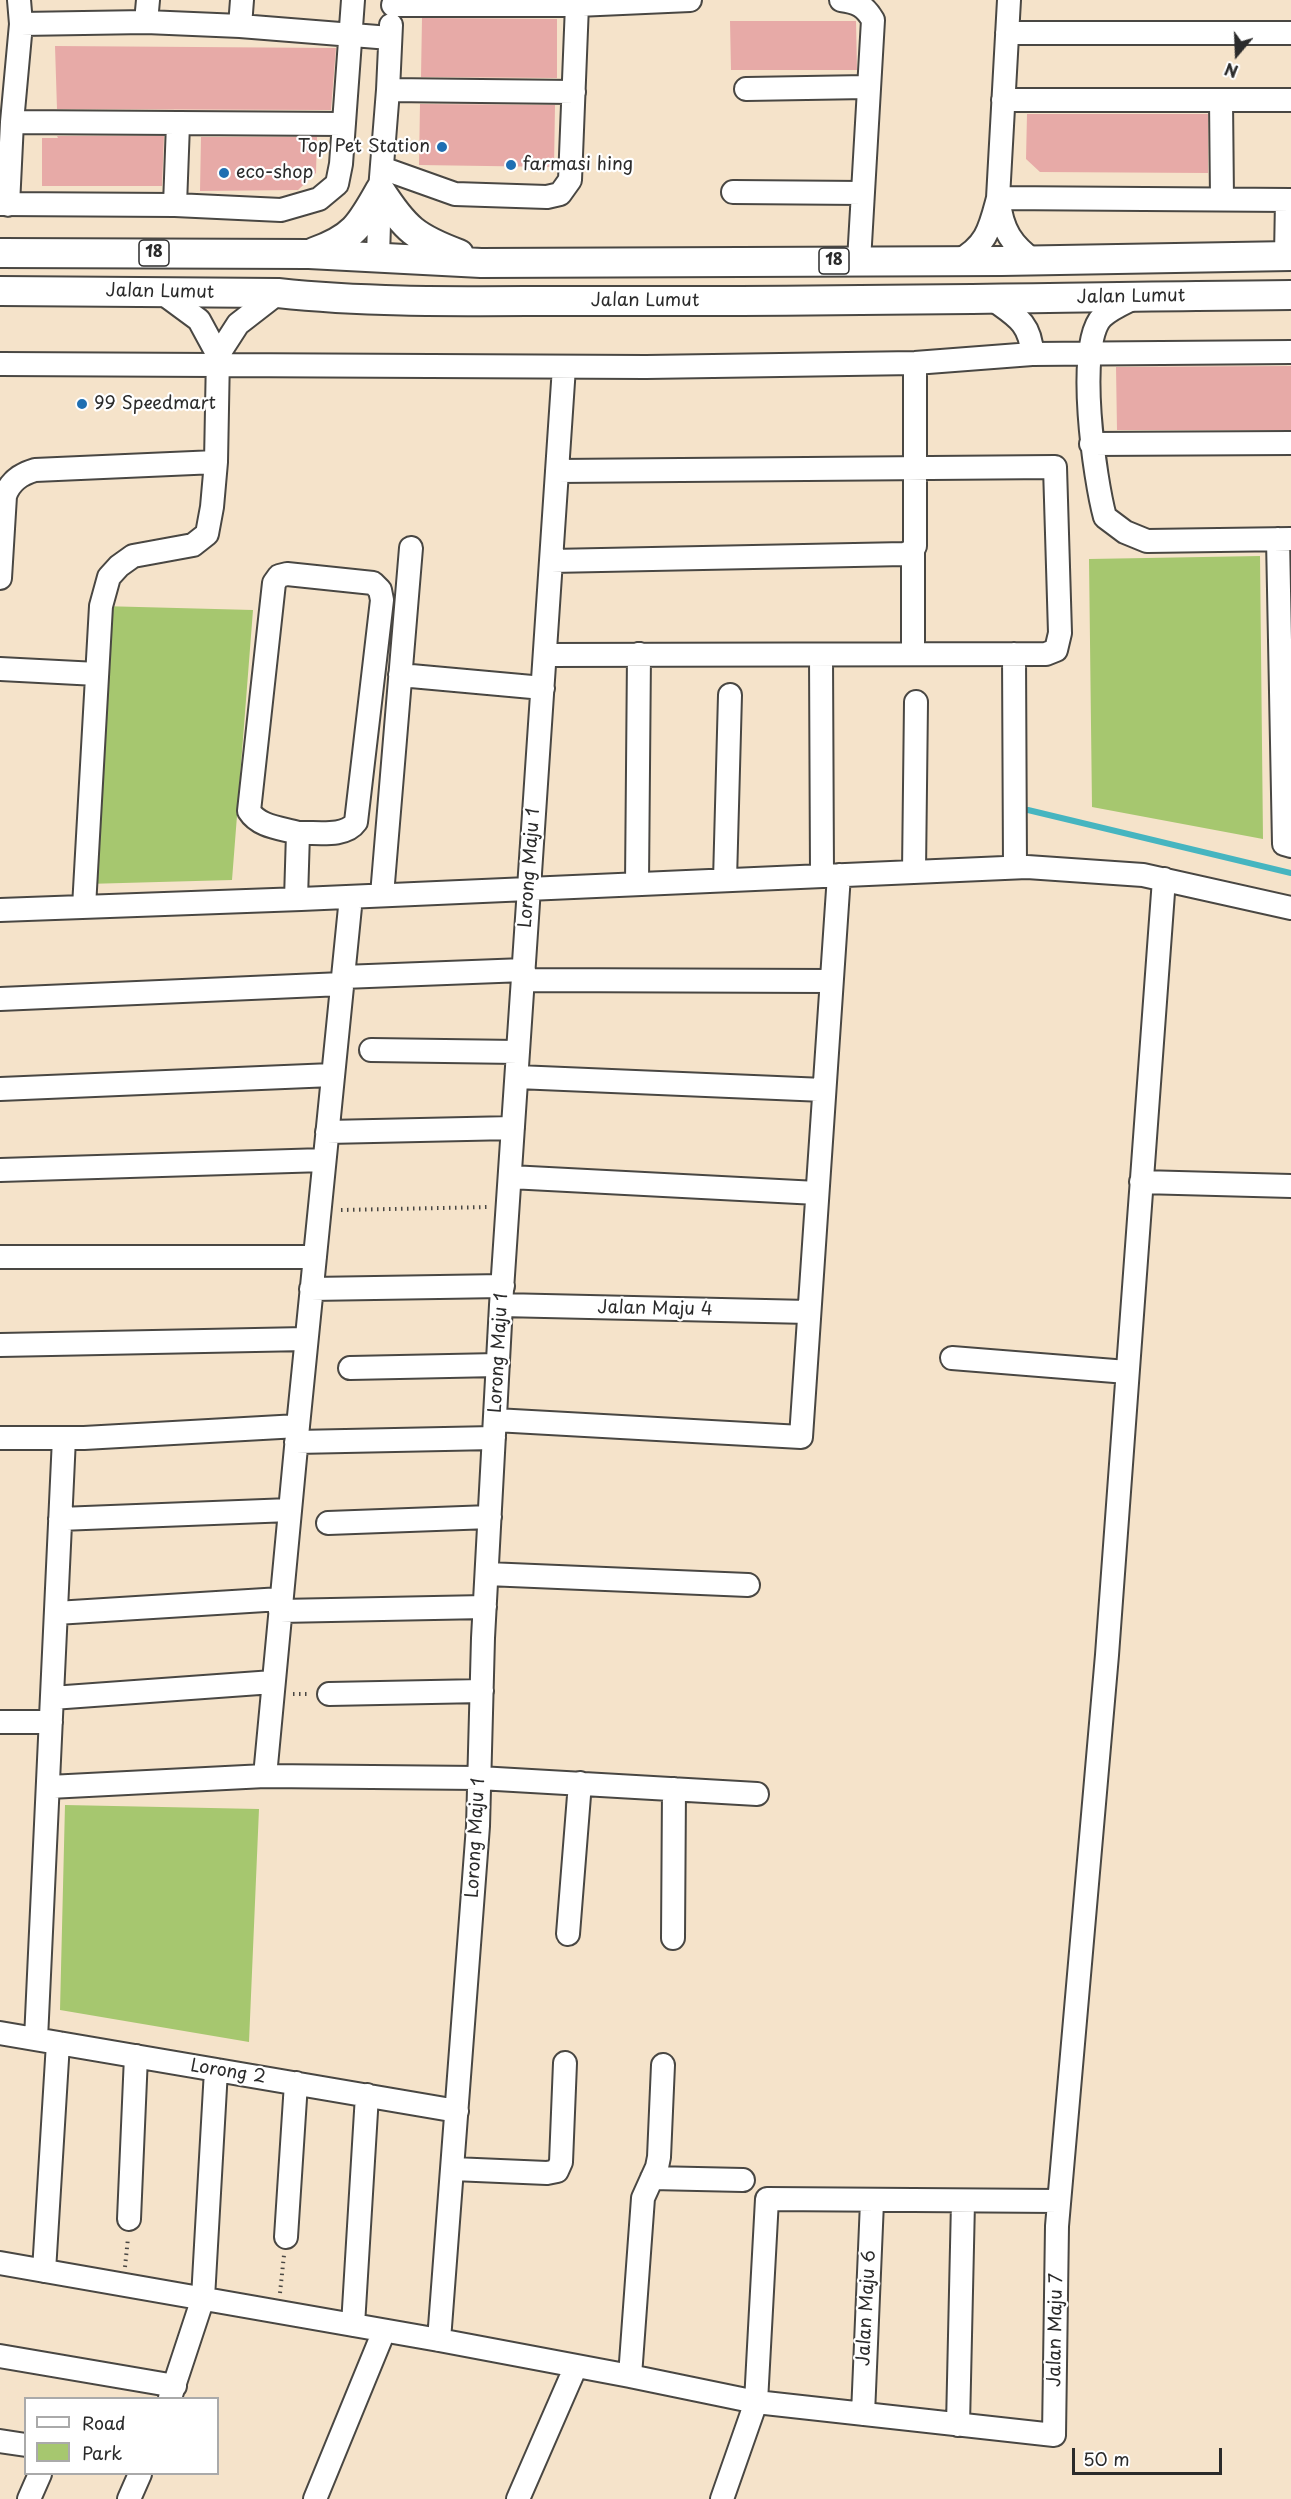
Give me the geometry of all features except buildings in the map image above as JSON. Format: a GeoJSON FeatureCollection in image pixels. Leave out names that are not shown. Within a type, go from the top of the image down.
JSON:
{"type":"FeatureCollection","features":[{"type":"Feature","properties":{"kind":"main road"},"geometry":{"type":"LineString","coordinates":[[309,254],[335,244],[352,233],[363,220],[381,179]]}},
{"type":"Feature","properties":{"kind":"main road"},"geometry":{"type":"LineString","coordinates":[[381,179],[406,227],[420,238],[481,263]]}},
{"type":"Feature","properties":{"kind":"main road","name":"Jalan Lumut"},"geometry":{"type":"LineString","coordinates":[[0,253],[309,254],[481,263],[1034,261],[1289,256]]}},
{"type":"Feature","properties":{"kind":"main road"},"geometry":{"type":"LineString","coordinates":[[310,297],[333,290],[360,276],[378,257],[391,276],[402,285],[445,300]]}},
{"type":"Feature","properties":{"kind":"main road"},"geometry":{"type":"LineString","coordinates":[[0,277],[8,283],[30,290],[56,291]]}},
{"type":"Feature","properties":{"kind":"main road","name":"Jalan Lumut"},"geometry":{"type":"LineString","coordinates":[[0,291],[278,293],[310,297],[445,300],[755,301],[1291,295]]}},
{"type":"Feature","properties":{"kind":"street"},"geometry":{"type":"LineString","coordinates":[[19,0],[21,24],[4,205],[175,205],[281,210],[319,199],[337,184],[341,164],[353,0]]}},
{"type":"Feature","properties":{"kind":"street"},"geometry":{"type":"LineString","coordinates":[[240,26],[242,0]]}},
{"type":"Feature","properties":{"kind":"street"},"geometry":{"type":"LineString","coordinates":[[378,257],[393,2],[577,5],[690,0]]}},
{"type":"Feature","properties":{"kind":"street"},"geometry":{"type":"LineString","coordinates":[[841,0],[853,1],[867,8],[873,20],[867,87],[859,261]]}},
{"type":"Feature","properties":{"kind":"street"},"geometry":{"type":"LineString","coordinates":[[1009,0],[998,198],[1001,222],[1022,252],[1034,261]]}},
{"type":"Feature","properties":{"kind":"street"},"geometry":{"type":"LineString","coordinates":[[381,179],[454,194],[547,197],[560,194],[570,180],[577,5]]}},
{"type":"Feature","properties":{"kind":"street"},"geometry":{"type":"LineString","coordinates":[[21,24],[147,11],[240,26],[390,38]]}},
{"type":"Feature","properties":{"kind":"street"},"geometry":{"type":"LineString","coordinates":[[1007,33],[1291,33]]}},
{"type":"Feature","properties":{"kind":"street"},"geometry":{"type":"LineString","coordinates":[[746,89],[867,87]]}},
{"type":"Feature","properties":{"kind":"street"},"geometry":{"type":"LineString","coordinates":[[388,90],[574,92]]}},
{"type":"Feature","properties":{"kind":"street"},"geometry":{"type":"LineString","coordinates":[[1003,100],[1291,100]]}},
{"type":"Feature","properties":{"kind":"street"},"geometry":{"type":"LineString","coordinates":[[1221,100],[1222,200]]}},
{"type":"Feature","properties":{"kind":"street"},"geometry":{"type":"LineString","coordinates":[[12,123],[344,124]]}},
{"type":"Feature","properties":{"kind":"street"},"geometry":{"type":"LineString","coordinates":[[175,205],[178,124]]}},
{"type":"Feature","properties":{"kind":"street"},"geometry":{"type":"LineString","coordinates":[[733,192],[863,193]]}},
{"type":"Feature","properties":{"kind":"street"},"geometry":{"type":"LineString","coordinates":[[998,198],[1289,200],[1289,256]]}},
{"type":"Feature","properties":{"kind":"street"},"geometry":{"type":"LineString","coordinates":[[958,261],[981,245],[990,228],[998,198]]}},
{"type":"Feature","properties":{"kind":"street"},"geometry":{"type":"LineString","coordinates":[[84,906],[101,606],[109,577],[133,556],[193,545],[207,534],[212,507],[216,462],[218,360],[199,320],[161,292]]}},
{"type":"Feature","properties":{"kind":"street"},"geometry":{"type":"LineString","coordinates":[[218,360],[238,324],[278,293]]}},
{"type":"Feature","properties":{"kind":"street"},"geometry":{"type":"LineString","coordinates":[[991,298],[1020,319],[1032,342],[1032,354]]}},
{"type":"Feature","properties":{"kind":"street"},"geometry":{"type":"LineString","coordinates":[[1134,298],[1102,317],[1094,332],[1090,353],[1091,444],[1098,492],[1105,518],[1125,532],[1147,541],[1285,539],[1287,845]]}},
{"type":"Feature","properties":{"kind":"street"},"geometry":{"type":"LineString","coordinates":[[0,364],[218,360],[564,367],[915,363],[1032,354],[1291,352]]}},
{"type":"Feature","properties":{"kind":"street"},"geometry":{"type":"LineString","coordinates":[[913,654],[915,363]]}},
{"type":"Feature","properties":{"kind":"street","name":"Lorong Maju 1"},"geometry":{"type":"LineString","coordinates":[[439,2340],[478,1826],[485,1607],[502,1295],[564,367]]}},
{"type":"Feature","properties":{"kind":"street"},"geometry":{"type":"LineString","coordinates":[[1091,444],[1291,443]]}},
{"type":"Feature","properties":{"kind":"street"},"geometry":{"type":"LineString","coordinates":[[0,578],[5,496],[8,486],[23,474],[35,470],[216,462]]}},
{"type":"Feature","properties":{"kind":"street"},"geometry":{"type":"LineString","coordinates":[[545,655],[1046,654],[1056,650],[1059,644],[1055,467],[557,471]]}},
{"type":"Feature","properties":{"kind":"street"},"geometry":{"type":"LineString","coordinates":[[382,895],[411,548]]}},
{"type":"Feature","properties":{"kind":"street"},"geometry":{"type":"LineString","coordinates":[[551,561],[905,554],[913,550]]}},
{"type":"Feature","properties":{"kind":"street"},"geometry":{"type":"LineString","coordinates":[[287,574],[373,583],[380,590],[382,600],[356,822],[351,829],[339,832],[298,833],[263,824],[253,818],[249,811],[274,583],[279,576],[287,574]]}},
{"type":"Feature","properties":{"kind":"street"},"geometry":{"type":"LineString","coordinates":[[637,883],[639,654]]}},
{"type":"Feature","properties":{"kind":"street"},"geometry":{"type":"LineString","coordinates":[[1014,654],[1015,867]]}},
{"type":"Feature","properties":{"kind":"street"},"geometry":{"type":"LineString","coordinates":[[0,1438],[495,1429],[801,1437],[831,981],[830,875],[821,655]]}},
{"type":"Feature","properties":{"kind":"street"},"geometry":{"type":"LineString","coordinates":[[0,669],[98,674]]}},
{"type":"Feature","properties":{"kind":"street"},"geometry":{"type":"LineString","coordinates":[[400,675],[543,688]]}},
{"type":"Feature","properties":{"kind":"street"},"geometry":{"type":"LineString","coordinates":[[725,880],[730,695]]}},
{"type":"Feature","properties":{"kind":"street"},"geometry":{"type":"LineString","coordinates":[[914,871],[916,702]]}},
{"type":"Feature","properties":{"kind":"street"},"geometry":{"type":"LineString","coordinates":[[296,899],[298,833]]}},
{"type":"Feature","properties":{"kind":"street"},"geometry":{"type":"LineString","coordinates":[[0,910],[351,897],[1015,867],[1143,875],[1291,908]]}},
{"type":"Feature","properties":{"kind":"street","name":"Jalan Maju 7"},"geometry":{"type":"LineString","coordinates":[[958,2425],[1054,2435],[1057,2226],[1107,1655],[1164,879]]}},
{"type":"Feature","properties":{"kind":"street"},"geometry":{"type":"LineString","coordinates":[[265,1776],[318,1211],[351,897]]}},
{"type":"Feature","properties":{"kind":"street"},"geometry":{"type":"LineString","coordinates":[[0,999],[342,980],[524,975],[831,981]]}},
{"type":"Feature","properties":{"kind":"street"},"geometry":{"type":"LineString","coordinates":[[371,1050],[518,1052]]}},
{"type":"Feature","properties":{"kind":"street"},"geometry":{"type":"LineString","coordinates":[[0,1089],[332,1075]]}},
{"type":"Feature","properties":{"kind":"street"},"geometry":{"type":"LineString","coordinates":[[517,1077],[824,1090]]}},
{"type":"Feature","properties":{"kind":"street"},"geometry":{"type":"LineString","coordinates":[[327,1132],[513,1128]]}},
{"type":"Feature","properties":{"kind":"street"},"geometry":{"type":"LineString","coordinates":[[0,1170],[324,1160]]}},
{"type":"Feature","properties":{"kind":"street"},"geometry":{"type":"LineString","coordinates":[[510,1178],[817,1193]]}},
{"type":"Feature","properties":{"kind":"street"},"geometry":{"type":"LineString","coordinates":[[1141,1182],[1291,1186]]}},
{"type":"Feature","properties":{"kind":"street"},"geometry":{"type":"LineString","coordinates":[[0,1257],[315,1257]]}},
{"type":"Feature","properties":{"kind":"street","name":"Jalan Maju 4"},"geometry":{"type":"LineString","coordinates":[[311,1289],[502,1295],[809,1312]]}},
{"type":"Feature","properties":{"kind":"street"},"geometry":{"type":"LineString","coordinates":[[0,1345],[306,1339]]}},
{"type":"Feature","properties":{"kind":"street"},"geometry":{"type":"LineString","coordinates":[[952,1358],[1127,1372]]}},
{"type":"Feature","properties":{"kind":"street"},"geometry":{"type":"LineString","coordinates":[[350,1368],[498,1365]]}},
{"type":"Feature","properties":{"kind":"street"},"geometry":{"type":"LineString","coordinates":[[36,2039],[64,1438]]}},
{"type":"Feature","properties":{"kind":"street"},"geometry":{"type":"LineString","coordinates":[[60,1519],[290,1510]]}},
{"type":"Feature","properties":{"kind":"street"},"geometry":{"type":"LineString","coordinates":[[328,1523],[490,1517]]}},
{"type":"Feature","properties":{"kind":"street"},"geometry":{"type":"LineString","coordinates":[[487,1574],[748,1585]]}},
{"type":"Feature","properties":{"kind":"street"},"geometry":{"type":"LineString","coordinates":[[56,1612],[281,1605],[485,1607]]}},
{"type":"Feature","properties":{"kind":"street"},"geometry":{"type":"LineString","coordinates":[[52,1698],[273,1688]]}},
{"type":"Feature","properties":{"kind":"street"},"geometry":{"type":"LineString","coordinates":[[329,1694],[482,1691]]}},
{"type":"Feature","properties":{"kind":"street"},"geometry":{"type":"LineString","coordinates":[[0,1722],[51,1722]]}},
{"type":"Feature","properties":{"kind":"street"},"geometry":{"type":"LineString","coordinates":[[49,1787],[265,1776],[479,1778],[757,1794]]}},
{"type":"Feature","properties":{"kind":"street"},"geometry":{"type":"LineString","coordinates":[[568,1934],[580,1783]]}},
{"type":"Feature","properties":{"kind":"street"},"geometry":{"type":"LineString","coordinates":[[673,1938],[674,1789]]}},
{"type":"Feature","properties":{"kind":"street","name":"Lorong 2"},"geometry":{"type":"LineString","coordinates":[[0,2033],[457,2110]]}},
{"type":"Feature","properties":{"kind":"street"},"geometry":{"type":"LineString","coordinates":[[44,2271],[58,2043]]}},
{"type":"Feature","properties":{"kind":"street"},"geometry":{"type":"LineString","coordinates":[[129,2219],[136,2056]]}},
{"type":"Feature","properties":{"kind":"street"},"geometry":{"type":"LineString","coordinates":[[453,2169],[547,2173],[557,2171],[561,2162],[565,2063]]}},
{"type":"Feature","properties":{"kind":"street"},"geometry":{"type":"LineString","coordinates":[[630,2376],[643,2198],[660,2157],[663,2065]]}},
{"type":"Feature","properties":{"kind":"street"},"geometry":{"type":"LineString","coordinates":[[0,2356],[173,2392],[203,2298],[216,2070]]}},
{"type":"Feature","properties":{"kind":"street"},"geometry":{"type":"LineString","coordinates":[[286,2237],[296,2083]]}},
{"type":"Feature","properties":{"kind":"street"},"geometry":{"type":"LineString","coordinates":[[353,2325],[367,2095]]}},
{"type":"Feature","properties":{"kind":"street"},"geometry":{"type":"LineString","coordinates":[[652,2178],[743,2180]]}},
{"type":"Feature","properties":{"kind":"street"},"geometry":{"type":"LineString","coordinates":[[722,2499],[735,2469],[756,2402],[767,2199],[872,2202],[1059,2201]]}},
{"type":"Feature","properties":{"kind":"street","name":"Jalan Maju 6"},"geometry":{"type":"LineString","coordinates":[[862,2414],[872,2202]]}},
{"type":"Feature","properties":{"kind":"street"},"geometry":{"type":"LineString","coordinates":[[0,2263],[439,2340],[756,2402],[958,2425],[963,2202]]}},
{"type":"Feature","properties":{"kind":"street"},"geometry":{"type":"LineString","coordinates":[[315,2499],[384,2331]]}},
{"type":"Feature","properties":{"kind":"street"},"geometry":{"type":"LineString","coordinates":[[518,2499],[576,2366]]}},
{"type":"Feature","properties":{"kind":"street"},"geometry":{"type":"LineString","coordinates":[[0,2441],[24,2445]]}},
{"type":"Feature","properties":{"kind":"street"},"geometry":{"type":"LineString","coordinates":[[29,2499],[40,2475]]}},
{"type":"Feature","properties":{"kind":"street"},"geometry":{"type":"LineString","coordinates":[[129,2499],[140,2475]]}},
{"type":"Feature","properties":{"kind":"path"},"geometry":{"type":"LineString","coordinates":[[318,1211],[508,1206]]}},
{"type":"Feature","properties":{"kind":"path"},"geometry":{"type":"LineString","coordinates":[[273,1688],[329,1694]]}},
{"type":"Feature","properties":{"kind":"path"},"geometry":{"type":"LineString","coordinates":[[124,2286],[129,2219]]}},
{"type":"Feature","properties":{"kind":"path"},"geometry":{"type":"LineString","coordinates":[[278,2313],[286,2237]]}},
{"type":"Feature","properties":{"kind":"green space"},"geometry":{"type":"Polygon","coordinates":[[[1260,556],[1263,839],[1092,807],[1089,559],[1260,556]]]}},
{"type":"Feature","properties":{"kind":"green space"},"geometry":{"type":"Polygon","coordinates":[[[101,606],[253,610],[232,880],[86,884],[101,606]]]}},
{"type":"Feature","properties":{"kind":"green space"},"geometry":{"type":"Polygon","coordinates":[[[65,1805],[259,1809],[249,2042],[60,2010],[65,1805]]]}},
{"type":"Feature","properties":{"kind":"waterway"},"geometry":{"type":"LineString","coordinates":[[1028,810],[1291,873]]}},
{"type":"Feature","properties":{"kind":"place","name":"Top Pet Station"},"geometry":{"type":"Point","coordinates":[442,147]}},
{"type":"Feature","properties":{"kind":"place","name":"farmasi hing"},"geometry":{"type":"Point","coordinates":[511,165]}},
{"type":"Feature","properties":{"kind":"place","name":"eco-shop"},"geometry":{"type":"Point","coordinates":[224,173]}},
{"type":"Feature","properties":{"kind":"place","name":"99 Speedmart"},"geometry":{"type":"Point","coordinates":[82,404]}}]}
